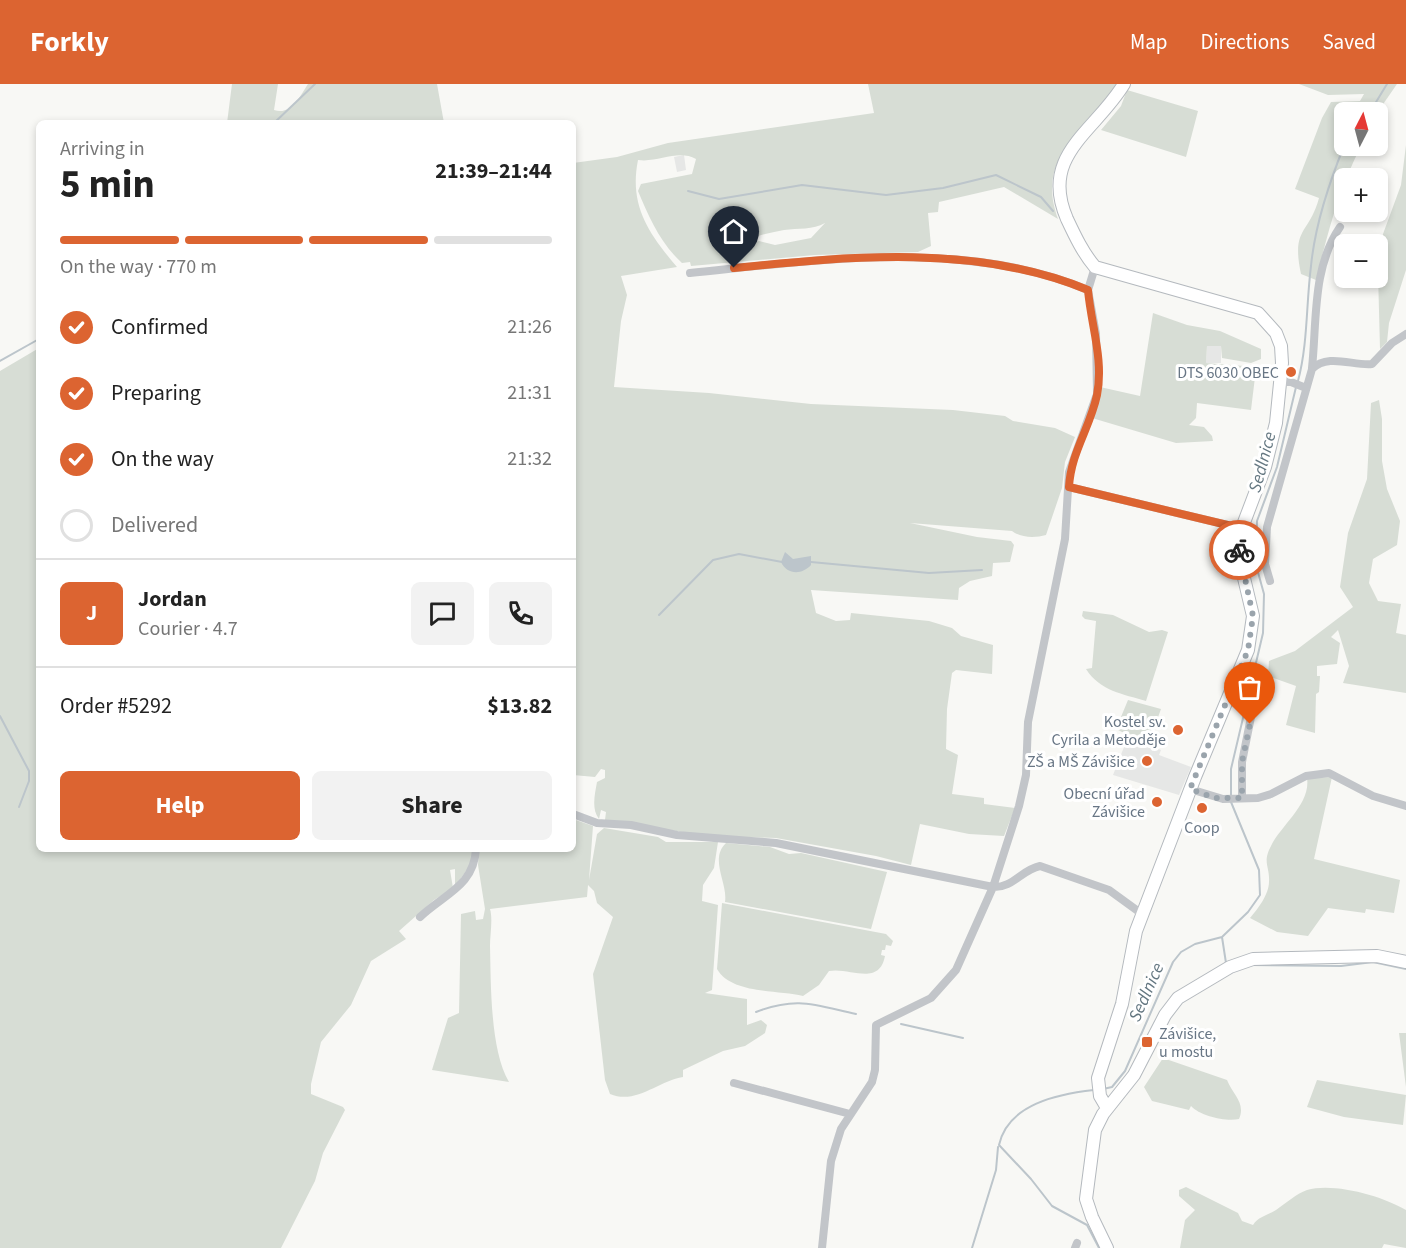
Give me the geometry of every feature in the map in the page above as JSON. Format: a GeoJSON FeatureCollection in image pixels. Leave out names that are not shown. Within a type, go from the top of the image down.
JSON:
{"type":"FeatureCollection","features":[{"type":"Feature","properties":{"kind":"street"},"geometry":{"type":"LineString","coordinates":[[1104,1104],[1098,1084],[1122,1004],[1131,952],[1142,914],[1190,789],[1248,650],[1253,616],[1239,557],[1240,528],[1265,467],[1286,382],[1279,340],[1272,327],[1258,313],[1095,267],[1087,258],[1061,204],[1060,172],[1068,153],[1124,84]]}},
{"type":"Feature","properties":{"kind":"street"},"geometry":{"type":"LineString","coordinates":[[1270,581],[1265,564],[1267,527],[1304,387],[1312,369],[1318,280],[1328,248],[1340,227]]}},
{"type":"Feature","properties":{"kind":"street"},"geometry":{"type":"LineString","coordinates":[[690,273],[778,264],[954,259],[1053,276],[1088,290]]}},
{"type":"Feature","properties":{"kind":"street"},"geometry":{"type":"LineString","coordinates":[[822,1248],[831,1161],[841,1129],[865,1095],[875,1070],[876,1025],[931,998],[956,970],[993,887],[1026,775],[1028,722],[1041,668],[1059,560],[1065,539],[1074,453],[1096,400],[1098,387],[1096,334],[1088,290],[1095,267]]}},
{"type":"Feature","properties":{"kind":"street"},"geometry":{"type":"LineString","coordinates":[[1312,369],[1317,364],[1329,361],[1372,364],[1392,343],[1406,334]]}},
{"type":"Feature","properties":{"kind":"street"},"geometry":{"type":"LineString","coordinates":[[1286,382],[1304,387]]}},
{"type":"Feature","properties":{"kind":"street"},"geometry":{"type":"LineString","coordinates":[[1069,487],[1240,528]]}},
{"type":"Feature","properties":{"kind":"street"},"geometry":{"type":"LineString","coordinates":[[1240,798],[1242,762],[1254,702]]}},
{"type":"Feature","properties":{"kind":"street"},"geometry":{"type":"LineString","coordinates":[[1190,789],[1223,799],[1240,798],[1271,794],[1306,776],[1329,773],[1373,796],[1406,806]]}},
{"type":"Feature","properties":{"kind":"street"},"geometry":{"type":"LineString","coordinates":[[576,815],[597,823],[631,825],[677,835],[776,843],[993,887],[1008,886],[1033,867],[1040,866],[1109,890],[1142,914]]}},
{"type":"Feature","properties":{"kind":"street"},"geometry":{"type":"LineString","coordinates":[[420,917],[468,879],[474,866],[476,852]]}},
{"type":"Feature","properties":{"kind":"street"},"geometry":{"type":"LineString","coordinates":[[1107,1248],[1089,1211],[1086,1194],[1093,1134],[1104,1104],[1134,1075],[1164,1015],[1174,1001],[1228,968],[1253,959],[1377,956],[1406,962]]}},
{"type":"Feature","properties":{"kind":"street"},"geometry":{"type":"LineString","coordinates":[[734,1083],[850,1114]]}},
{"type":"Feature","properties":{"kind":"shaded area"},"geometry":{"type":"Polygon","coordinates":[[[232,84],[278,84],[274,110],[280,111],[290,108],[308,84],[437,84],[443,120],[227,120],[232,84]]]}},
{"type":"Feature","properties":{"kind":"shaded area"},"geometry":{"type":"Polygon","coordinates":[[[868,84],[1116,84],[1058,160],[1053,177],[1052,196],[1058,219],[1004,187],[939,202],[938,212],[928,213],[931,246],[918,252],[815,255],[691,266],[690,262],[682,263],[667,247],[638,191],[641,184],[692,174],[696,159],[682,155],[638,160],[636,191],[643,218],[657,242],[677,267],[621,276],[627,295],[621,321],[614,387],[709,393],[811,404],[953,410],[1005,416],[1013,421],[1055,428],[1075,437],[1065,462],[1062,488],[1046,535],[1028,537],[1012,531],[910,523],[977,537],[1011,541],[1014,545],[1010,562],[993,563],[992,576],[970,581],[959,588],[958,600],[811,590],[816,613],[836,621],[850,620],[851,613],[929,621],[952,628],[961,636],[993,645],[992,674],[956,670],[952,673],[947,709],[946,749],[958,755],[952,794],[984,798],[984,804],[1015,808],[1004,836],[969,834],[920,824],[911,865],[876,856],[776,838],[709,836],[605,820],[606,812],[601,810],[599,819],[594,806],[595,796],[597,782],[605,778],[605,770],[601,769],[595,777],[576,775],[576,163],[617,157],[668,143],[874,113],[868,84]],[[825,223],[810,228],[784,230],[758,236],[733,245],[718,254],[759,241],[775,245],[811,238],[825,223]]]}},
{"type":"Feature","properties":{"kind":"shaded area"},"geometry":{"type":"Polygon","coordinates":[[[1299,84],[1397,84],[1385,102],[1334,102],[1334,156],[1356,156],[1351,168],[1334,168],[1334,215],[1316,280],[1301,274],[1298,248],[1302,232],[1311,219],[1319,198],[1295,189],[1322,118],[1331,102],[1360,101],[1364,94],[1328,95],[1299,84]]]}},
{"type":"Feature","properties":{"kind":"shaded area"},"geometry":{"type":"Polygon","coordinates":[[[1127,90],[1198,111],[1186,157],[1101,130],[1121,106],[1127,90]]]}},
{"type":"Feature","properties":{"kind":"shaded area"},"geometry":{"type":"Polygon","coordinates":[[[1406,145],[1406,270],[1389,323],[1387,342],[1380,349],[1378,288],[1388,288],[1388,234],[1383,234],[1401,185],[1406,145]]]}},
{"type":"Feature","properties":{"kind":"shaded area"},"geometry":{"type":"Polygon","coordinates":[[[684,155],[686,170],[677,172],[674,157],[684,155]]]}},
{"type":"Feature","properties":{"kind":"shaded area"},"geometry":{"type":"Polygon","coordinates":[[[1153,313],[1187,325],[1220,331],[1261,349],[1261,359],[1251,363],[1222,358],[1221,346],[1207,346],[1206,363],[1244,366],[1255,377],[1251,410],[1197,403],[1196,418],[1189,425],[1204,427],[1212,436],[1213,441],[1176,443],[1092,418],[1100,387],[1140,396],[1153,313]]]}},
{"type":"Feature","properties":{"kind":"shaded area"},"geometry":{"type":"Polygon","coordinates":[[[1207,345],[1221,346],[1221,363],[1206,363],[1207,345]]]}},
{"type":"Feature","properties":{"kind":"shaded area"},"geometry":{"type":"Polygon","coordinates":[[[36,350],[36,852],[476,852],[475,859],[455,886],[455,869],[450,870],[453,888],[434,900],[399,931],[406,939],[371,961],[351,1005],[321,1042],[311,1084],[311,1094],[343,1107],[345,1110],[323,1153],[315,1181],[281,1248],[0,1248],[0,371],[36,350]]]}},
{"type":"Feature","properties":{"kind":"shaded area"},"geometry":{"type":"Polygon","coordinates":[[[1379,400],[1382,419],[1382,461],[1387,489],[1400,521],[1397,545],[1373,559],[1369,583],[1378,601],[1401,604],[1396,633],[1406,635],[1406,693],[1343,683],[1349,666],[1338,630],[1331,637],[1340,643],[1337,664],[1317,666],[1317,676],[1320,676],[1319,692],[1316,694],[1315,733],[1286,725],[1296,686],[1268,676],[1269,661],[1295,651],[1353,607],[1340,587],[1348,533],[1367,479],[1371,403],[1379,400]]]}},
{"type":"Feature","properties":{"kind":"shaded area"},"geometry":{"type":"Polygon","coordinates":[[[785,552],[793,559],[811,556],[811,565],[799,572],[787,569],[781,562],[785,552]]]}},
{"type":"Feature","properties":{"kind":"shaded area"},"geometry":{"type":"Polygon","coordinates":[[[1083,611],[1113,615],[1149,632],[1162,630],[1168,632],[1146,701],[1105,687],[1086,669],[1092,668],[1096,621],[1085,619],[1082,616],[1083,611]]]}},
{"type":"Feature","properties":{"kind":"shaded area"},"geometry":{"type":"Polygon","coordinates":[[[1128,700],[1161,709],[1148,745],[1116,729],[1128,700]]]}},
{"type":"Feature","properties":{"kind":"shaded area","name":"ZŠ a MŠ Závišice"},"geometry":{"type":"Polygon","coordinates":[[[1128,737],[1161,750],[1159,755],[1191,767],[1179,795],[1113,775],[1128,737]]]}},
{"type":"Feature","properties":{"kind":"shaded area"},"geometry":{"type":"Polygon","coordinates":[[[1332,777],[1314,859],[1400,880],[1394,913],[1366,909],[1365,913],[1328,908],[1308,936],[1277,932],[1250,918],[1269,887],[1268,852],[1300,805],[1307,788],[1307,778],[1332,777]]]}},
{"type":"Feature","properties":{"kind":"shaded area"},"geometry":{"type":"Polygon","coordinates":[[[576,820],[593,826],[589,880],[597,834],[604,828],[658,837],[666,842],[718,842],[714,868],[703,885],[702,901],[718,905],[712,990],[705,993],[747,999],[747,1025],[761,1020],[767,1025],[765,1033],[745,1046],[723,1051],[683,1070],[683,1077],[638,1095],[620,1097],[610,1094],[605,1080],[593,974],[613,917],[597,903],[594,891],[588,885],[587,897],[490,909],[495,1035],[498,1053],[509,1082],[432,1070],[448,1018],[459,1013],[461,914],[475,911],[476,920],[483,919],[485,909],[478,865],[479,852],[576,852],[576,820]]]}},
{"type":"Feature","properties":{"kind":"shaded area"},"geometry":{"type":"Polygon","coordinates":[[[726,843],[770,847],[789,854],[801,853],[887,872],[871,929],[725,902],[719,856],[726,843]]]}},
{"type":"Feature","properties":{"kind":"shaded area"},"geometry":{"type":"Polygon","coordinates":[[[722,903],[886,934],[893,941],[891,946],[886,945],[885,950],[882,950],[881,955],[885,956],[877,971],[863,974],[829,971],[819,985],[803,996],[756,990],[733,983],[717,969],[722,903]]]}},
{"type":"Feature","properties":{"kind":"shaded area"},"geometry":{"type":"Polygon","coordinates":[[[1399,1033],[1406,1033],[1406,1087],[1399,1033]]]}},
{"type":"Feature","properties":{"kind":"shaded area"},"geometry":{"type":"Polygon","coordinates":[[[1163,1058],[1227,1080],[1240,1104],[1239,1119],[1220,1119],[1200,1113],[1191,1106],[1189,1110],[1152,1101],[1144,1087],[1163,1058]]]}},
{"type":"Feature","properties":{"kind":"shaded area"},"geometry":{"type":"Polygon","coordinates":[[[1317,1080],[1406,1095],[1403,1125],[1344,1117],[1307,1107],[1317,1080]]]}},
{"type":"Feature","properties":{"kind":"shaded area"},"geometry":{"type":"Polygon","coordinates":[[[1186,1187],[1238,1213],[1242,1221],[1253,1225],[1307,1190],[1344,1189],[1371,1195],[1406,1210],[1406,1248],[1384,1244],[1382,1248],[1180,1248],[1185,1220],[1195,1210],[1179,1196],[1179,1190],[1186,1187]]]}},
{"type":"Feature","properties":{"kind":"waterway"},"geometry":{"type":"LineString","coordinates":[[277,120],[315,84]]}},
{"type":"Feature","properties":{"kind":"waterway","name":"Sedlnice"},"geometry":{"type":"LineString","coordinates":[[1376,102],[1387,84]]}},
{"type":"Feature","properties":{"kind":"waterway","name":"Sedlnice"},"geometry":{"type":"LineString","coordinates":[[1298,381],[1304,352],[1309,281],[1316,235],[1328,189],[1340,156]]}},
{"type":"Feature","properties":{"kind":"waterway"},"geometry":{"type":"LineString","coordinates":[[688,191],[719,199],[802,185],[886,195],[943,188],[996,175],[1041,197],[1053,211]]}},
{"type":"Feature","properties":{"kind":"waterway"},"geometry":{"type":"LineString","coordinates":[[0,361],[36,341]]}},
{"type":"Feature","properties":{"kind":"waterway","name":"Sedlnice"},"geometry":{"type":"LineString","coordinates":[[1231,796],[1231,769],[1263,633],[1264,594],[1256,565],[1257,521],[1277,467],[1296,387]]}},
{"type":"Feature","properties":{"kind":"waterway"},"geometry":{"type":"LineString","coordinates":[[659,615],[713,560],[739,554],[782,562]]}},
{"type":"Feature","properties":{"kind":"waterway"},"geometry":{"type":"LineString","coordinates":[[811,562],[929,573],[982,570]]}},
{"type":"Feature","properties":{"kind":"waterway"},"geometry":{"type":"LineString","coordinates":[[0,716],[29,771],[29,781],[19,807]]}},
{"type":"Feature","properties":{"kind":"waterway","name":"Sedlnice"},"geometry":{"type":"LineString","coordinates":[[1103,1089],[1112,1087],[1125,1071],[1173,962],[1181,952],[1195,944],[1222,937],[1248,912],[1260,895],[1259,870],[1231,802]]}},
{"type":"Feature","properties":{"kind":"waterway"},"geometry":{"type":"LineString","coordinates":[[1222,937],[1226,963]]}},
{"type":"Feature","properties":{"kind":"waterway"},"geometry":{"type":"LineString","coordinates":[[1251,965],[1341,966],[1373,962],[1406,969]]}},
{"type":"Feature","properties":{"kind":"waterway"},"geometry":{"type":"LineString","coordinates":[[756,1012],[795,1003],[817,1005],[856,1014]]}},
{"type":"Feature","properties":{"kind":"waterway"},"geometry":{"type":"LineString","coordinates":[[901,1024],[963,1038]]}},
{"type":"Feature","properties":{"kind":"waterway","name":"Sedlnice"},"geometry":{"type":"LineString","coordinates":[[1094,1090],[1050,1098],[1036,1104],[1013,1120],[1004,1131],[999,1145],[1031,1179],[1052,1206],[1087,1225],[1099,1248]]}},
{"type":"Feature","properties":{"kind":"waterway"},"geometry":{"type":"LineString","coordinates":[[972,1248],[996,1170],[998,1147]]}},
{"type":"Feature","properties":{"kind":"way so far"},"geometry":{"type":"LineString","coordinates":[[1239,550],[1253,616],[1248,650],[1242,670],[1190,789],[1215,798],[1242,798],[1242,762],[1250,724]]}},
{"type":"Feature","properties":{"kind":"place","name":"DTS 6030 OBEC"},"geometry":{"type":"Point","coordinates":[1291,372]}},
{"type":"Feature","properties":{"kind":"place","name":"Kostel sv. Cyrila a Metoděje"},"geometry":{"type":"Point","coordinates":[1178,730]}},
{"type":"Feature","properties":{"kind":"place","name":"ZŠ a MŠ Závišice"},"geometry":{"type":"Point","coordinates":[1147,761]}},
{"type":"Feature","properties":{"kind":"place","name":"Obecní úřad Závišice"},"geometry":{"type":"Point","coordinates":[1157,802]}},
{"type":"Feature","properties":{"kind":"place","name":"Coop"},"geometry":{"type":"Point","coordinates":[1202,808]}},
{"type":"Feature","properties":{"kind":"place","name":"Závišice, u mostu"},"geometry":{"type":"Point","coordinates":[1147,1042]}},
{"type":"Feature","properties":{"kind":"route"},"geometry":{"type":"LineString","coordinates":[[734,268],[864,260],[954,259],[1053,276],[1088,290],[1089,308],[1096,334],[1098,387],[1096,400],[1074,453],[1069,487],[1240,528],[1239,550]]}}]}
